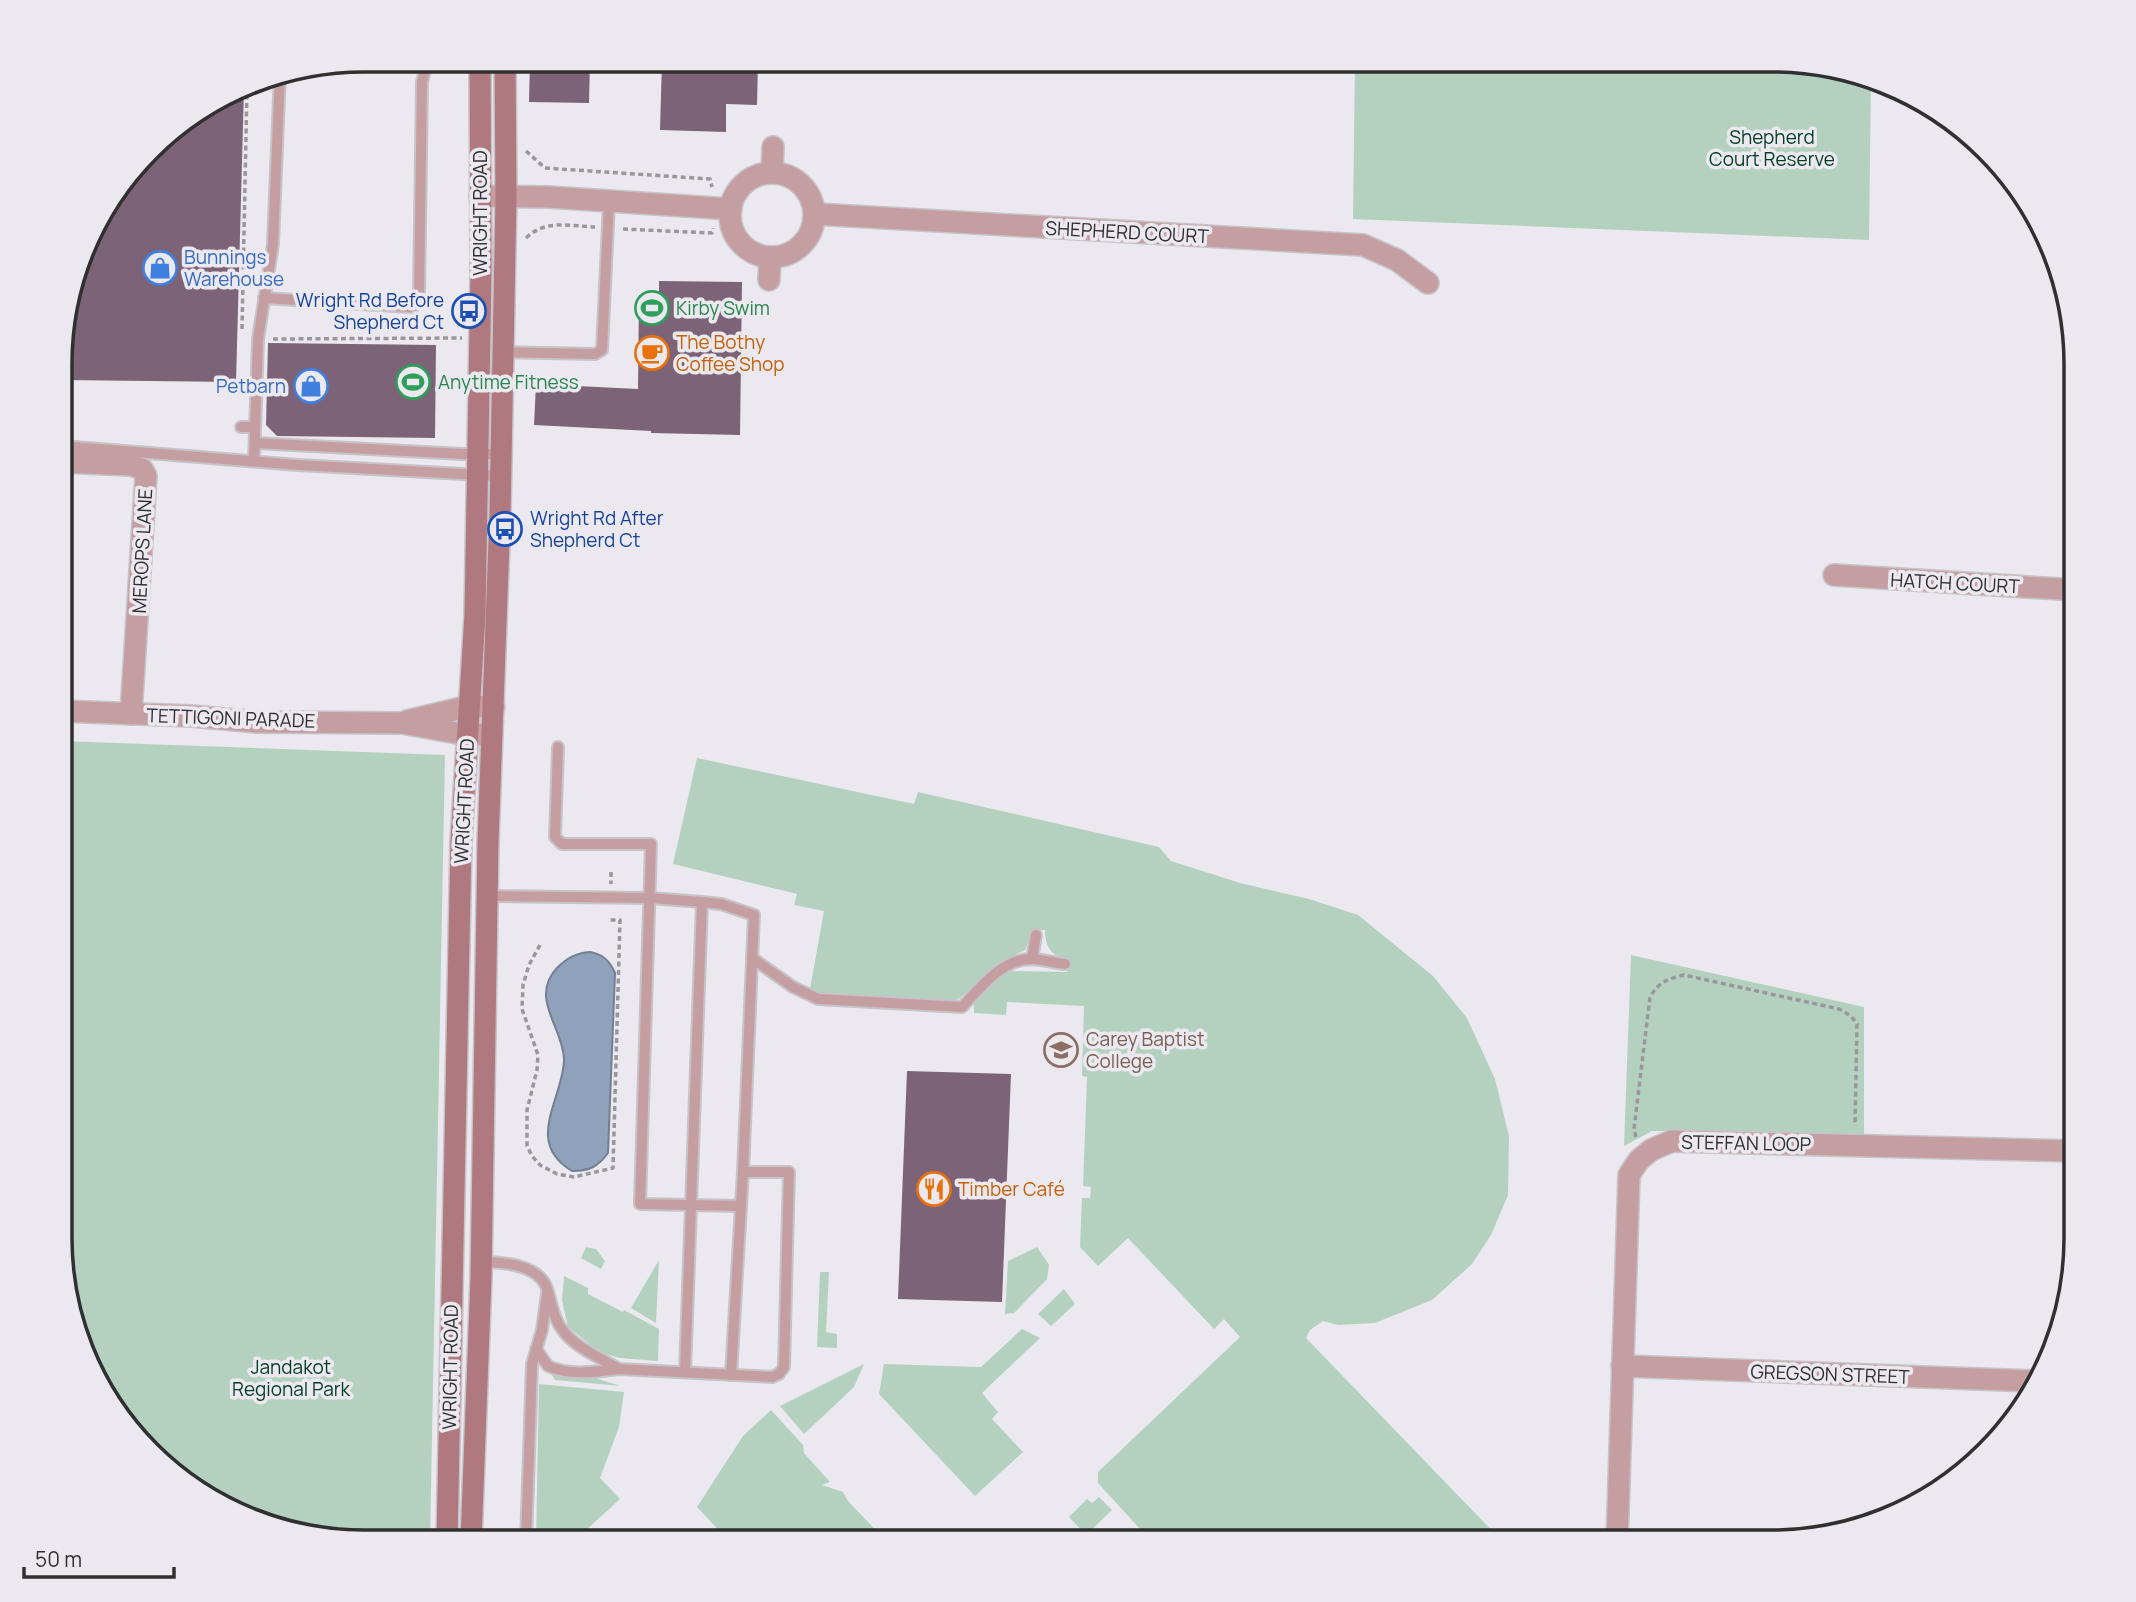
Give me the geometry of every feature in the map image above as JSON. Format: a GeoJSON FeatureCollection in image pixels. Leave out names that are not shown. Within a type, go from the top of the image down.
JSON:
{"type":"FeatureCollection","features":[{"type":"Feature","properties":{"kind":"street","name":"WRIGHT ROAD"},"geometry":{"type":"LineString","coordinates":[[447,1530],[461,842],[475,615],[480,196],[472,72]]}},
{"type":"Feature","properties":{"kind":"street","name":"WRIGHT ROAD"},"geometry":{"type":"LineString","coordinates":[[471,1530],[481,1270],[500,476],[506,196],[505,72]]}},
{"type":"Feature","properties":{"kind":"street"},"geometry":{"type":"LineString","coordinates":[[772,173],[773,148]]}},
{"type":"Feature","properties":{"kind":"street"},"geometry":{"type":"LineString","coordinates":[[782,173],[805,188],[812,200],[815,214],[807,240],[797,250],[784,256],[770,257],[744,247],[736,236],[725,209],[743,185],[754,177],[782,173]]}},
{"type":"Feature","properties":{"kind":"street"},"geometry":{"type":"LineString","coordinates":[[480,196],[725,209]]}},
{"type":"Feature","properties":{"kind":"street","name":"SHEPHERD COURT"},"geometry":{"type":"LineString","coordinates":[[815,214],[1363,245],[1398,260],[1428,283]]}},
{"type":"Feature","properties":{"kind":"street"},"geometry":{"type":"LineString","coordinates":[[769,280],[770,257]]}},
{"type":"Feature","properties":{"kind":"street","name":"MEROPS LANE"},"geometry":{"type":"LineString","coordinates":[[72,462],[131,465],[142,469],[146,476],[131,714]]}},
{"type":"Feature","properties":{"kind":"street","name":"HATCH COURT"},"geometry":{"type":"LineString","coordinates":[[1834,575],[2064,589]]}},
{"type":"Feature","properties":{"kind":"street","name":"TETTIGONI PARADE"},"geometry":{"type":"LineString","coordinates":[[402,723],[470,706],[494,707]]}},
{"type":"Feature","properties":{"kind":"street","name":"TETTIGONI PARADE"},"geometry":{"type":"LineString","coordinates":[[72,711],[257,722],[402,723],[468,735],[492,734]]}},
{"type":"Feature","properties":{"kind":"street"},"geometry":{"type":"LineString","coordinates":[[460,896],[488,896]]}},
{"type":"Feature","properties":{"kind":"street","name":"STEFFAN LOOP"},"geometry":{"type":"LineString","coordinates":[[1617,1530],[1629,1175],[1639,1160],[1651,1150],[1672,1141],[2064,1152]]}},
{"type":"Feature","properties":{"kind":"street"},"geometry":{"type":"LineString","coordinates":[[452,1272],[481,1270]]}},
{"type":"Feature","properties":{"kind":"street","name":"GREGSON STREET"},"geometry":{"type":"LineString","coordinates":[[1622,1366],[2027,1381]]}},
{"type":"Feature","properties":{"kind":"lane"},"geometry":{"type":"LineString","coordinates":[[264,298],[414,306],[419,296],[422,82],[425,72]]}},
{"type":"Feature","properties":{"kind":"lane"},"geometry":{"type":"LineString","coordinates":[[254,461],[258,339],[275,216],[280,84]]}},
{"type":"Feature","properties":{"kind":"lane"},"geometry":{"type":"LineString","coordinates":[[502,352],[595,354],[602,350],[610,202]]}},
{"type":"Feature","properties":{"kind":"lane"},"geometry":{"type":"LineString","coordinates":[[241,426],[256,427]]}},
{"type":"Feature","properties":{"kind":"lane"},"geometry":{"type":"LineString","coordinates":[[255,443],[477,465],[500,476]]}},
{"type":"Feature","properties":{"kind":"lane"},"geometry":{"type":"LineString","coordinates":[[72,447],[254,461],[477,465],[500,454]]}},
{"type":"Feature","properties":{"kind":"lane"},"geometry":{"type":"LineString","coordinates":[[558,747],[555,837],[562,844],[651,844],[640,1204],[741,1206]]}},
{"type":"Feature","properties":{"kind":"lane"},"geometry":{"type":"LineString","coordinates":[[488,896],[650,898],[721,904],[754,915],[731,1375]]}},
{"type":"Feature","properties":{"kind":"lane"},"geometry":{"type":"LineString","coordinates":[[685,1372],[702,902]]}},
{"type":"Feature","properties":{"kind":"lane"},"geometry":{"type":"LineString","coordinates":[[1032,959],[1036,935]]}},
{"type":"Feature","properties":{"kind":"lane"},"geometry":{"type":"LineString","coordinates":[[752,958],[793,987],[818,999],[962,1007],[999,970],[1017,961],[1032,959],[1065,964]]}},
{"type":"Feature","properties":{"kind":"lane"},"geometry":{"type":"LineString","coordinates":[[536,1349],[548,1366],[557,1370],[594,1372],[619,1369],[772,1377],[779,1374],[785,1367],[789,1172],[743,1172]]}},
{"type":"Feature","properties":{"kind":"lane"},"geometry":{"type":"LineString","coordinates":[[481,1270],[501,1261],[536,1274],[545,1285],[555,1318],[564,1333],[590,1353],[619,1369]]}},
{"type":"Feature","properties":{"kind":"lane"},"geometry":{"type":"LineString","coordinates":[[526,1530],[532,1364],[542,1330],[547,1293]]}},
{"type":"Feature","properties":{"kind":"path"},"geometry":{"type":"LineString","coordinates":[[242,339],[247,96]]}},
{"type":"Feature","properties":{"kind":"path"},"geometry":{"type":"LineString","coordinates":[[524,239],[534,230],[547,225],[712,233],[725,209],[710,179],[545,168],[526,152],[526,139]]}},
{"type":"Feature","properties":{"kind":"path"},"geometry":{"type":"LineString","coordinates":[[268,339],[467,337]]}},
{"type":"Feature","properties":{"kind":"path"},"geometry":{"type":"LineString","coordinates":[[611,872],[611,885]]}},
{"type":"Feature","properties":{"kind":"path"},"geometry":{"type":"LineString","coordinates":[[540,945],[529,965],[523,985],[522,1009],[538,1055],[527,1110],[527,1146],[540,1165],[557,1174],[574,1177],[612,1168],[620,920],[609,920]]}},
{"type":"Feature","properties":{"kind":"path"},"geometry":{"type":"LineString","coordinates":[[1638,1141],[1634,1129],[1650,997],[1667,979],[1684,975],[1839,1009],[1851,1016],[1857,1024],[1854,1136]]}},
{"type":"Feature","properties":{"kind":"green space","name":"Shepherd Court Reserve"},"geometry":{"type":"Polygon","coordinates":[[[1355,72],[1792,72],[1829,77],[1871,89],[1869,240],[1353,219],[1355,72]]]}},
{"type":"Feature","properties":{"kind":"green space","name":"Jandakot Regional Park"},"geometry":{"type":"Polygon","coordinates":[[[72,741],[445,755],[430,1530],[344,1530],[307,1525],[270,1515],[234,1500],[201,1481],[171,1458],[144,1431],[121,1401],[102,1368],[87,1332],[77,1295],[72,1258],[72,741]]]}},
{"type":"Feature","properties":{"kind":"green space"},"geometry":{"type":"Polygon","coordinates":[[[697,758],[914,804],[918,792],[1159,847],[1171,861],[1358,915],[1433,976],[1467,1018],[1495,1079],[1509,1136],[1508,1195],[1491,1235],[1472,1264],[1432,1300],[1375,1323],[1338,1325],[1323,1321],[1310,1330],[1306,1338],[1491,1530],[1141,1530],[1098,1483],[1098,1472],[1240,1337],[1224,1319],[1214,1329],[1128,1238],[1098,1266],[1080,1247],[1082,1198],[1090,1198],[1091,1187],[1083,1186],[1087,1077],[1082,1076],[1084,1006],[1007,1002],[1006,1015],[974,1013],[974,1001],[1009,971],[1067,972],[1069,960],[1050,950],[1045,930],[1033,930],[1025,950],[996,964],[960,998],[952,1001],[818,994],[810,989],[824,911],[794,905],[797,894],[673,864],[697,758]]]}},
{"type":"Feature","properties":{"kind":"green space"},"geometry":{"type":"Polygon","coordinates":[[[1631,955],[1864,1007],[1864,1134],[1652,1131],[1624,1146],[1631,955]]]}},
{"type":"Feature","properties":{"kind":"green space"},"geometry":{"type":"Polygon","coordinates":[[[586,1247],[596,1249],[605,1261],[601,1269],[581,1258],[586,1247]]]}},
{"type":"Feature","properties":{"kind":"green space"},"geometry":{"type":"Polygon","coordinates":[[[1037,1247],[1049,1265],[1047,1279],[1014,1313],[1005,1314],[1008,1261],[1037,1247]]]}},
{"type":"Feature","properties":{"kind":"green space"},"geometry":{"type":"Polygon","coordinates":[[[659,1260],[656,1323],[631,1308],[659,1260]]]}},
{"type":"Feature","properties":{"kind":"green space"},"geometry":{"type":"Polygon","coordinates":[[[820,1272],[829,1272],[826,1332],[837,1334],[837,1348],[817,1347],[820,1272]]]}},
{"type":"Feature","properties":{"kind":"green space"},"geometry":{"type":"Polygon","coordinates":[[[564,1276],[588,1288],[588,1294],[659,1329],[658,1361],[620,1358],[601,1353],[568,1327],[562,1300],[564,1276]]]}},
{"type":"Feature","properties":{"kind":"green space"},"geometry":{"type":"Polygon","coordinates":[[[1064,1289],[1075,1304],[1051,1326],[1038,1314],[1064,1289]]]}},
{"type":"Feature","properties":{"kind":"green space"},"geometry":{"type":"Polygon","coordinates":[[[1022,1329],[1040,1338],[982,1393],[998,1412],[992,1419],[1023,1452],[975,1496],[879,1394],[884,1364],[981,1367],[1022,1329]]]}},
{"type":"Feature","properties":{"kind":"green space"},"geometry":{"type":"Polygon","coordinates":[[[864,1364],[854,1387],[804,1434],[780,1406],[864,1364]]]}},
{"type":"Feature","properties":{"kind":"green space"},"geometry":{"type":"Polygon","coordinates":[[[552,1375],[591,1377],[621,1386],[555,1380],[552,1375]]]}},
{"type":"Feature","properties":{"kind":"green space"},"geometry":{"type":"Polygon","coordinates":[[[539,1384],[624,1392],[619,1427],[600,1478],[620,1499],[586,1530],[536,1530],[539,1384]]]}},
{"type":"Feature","properties":{"kind":"green space"},"geometry":{"type":"Polygon","coordinates":[[[771,1410],[803,1445],[804,1453],[830,1482],[822,1485],[843,1492],[876,1530],[719,1530],[697,1507],[743,1436],[771,1410]]]}},
{"type":"Feature","properties":{"kind":"green space"},"geometry":{"type":"Polygon","coordinates":[[[1099,1497],[1112,1510],[1091,1530],[1081,1530],[1069,1517],[1087,1499],[1092,1503],[1099,1497]]]}},
{"type":"Feature","properties":{"kind":"water"},"geometry":{"type":"Polygon","coordinates":[[[590,952],[606,959],[615,973],[608,1153],[593,1167],[572,1171],[558,1159],[550,1147],[550,1119],[564,1059],[546,990],[549,979],[561,964],[576,955],[590,952]]]}},
{"type":"Feature","properties":{"kind":"building"},"geometry":{"type":"Polygon","coordinates":[[[530,72],[590,72],[589,103],[529,102],[530,72]]]}},
{"type":"Feature","properties":{"kind":"building"},"geometry":{"type":"Polygon","coordinates":[[[662,72],[758,72],[757,105],[726,104],[726,132],[660,130],[662,72]]]}},
{"type":"Feature","properties":{"kind":"building","name":"Bunnings Warehouse"},"geometry":{"type":"Polygon","coordinates":[[[244,98],[236,382],[72,380],[72,344],[77,307],[87,270],[102,234],[121,201],[144,171],[171,144],[201,121],[244,98]]]}},
{"type":"Feature","properties":{"kind":"building"},"geometry":{"type":"Polygon","coordinates":[[[659,281],[742,282],[740,435],[651,433],[534,425],[536,384],[638,389],[639,295],[659,295],[659,281]]]}},
{"type":"Feature","properties":{"kind":"building"},"geometry":{"type":"Polygon","coordinates":[[[268,343],[436,345],[435,438],[277,436],[266,425],[268,343]]]}},
{"type":"Feature","properties":{"kind":"building"},"geometry":{"type":"Polygon","coordinates":[[[907,1071],[1011,1074],[1002,1302],[898,1299],[907,1071]]]}},
{"type":"Feature","properties":{"kind":"place","name":"Bunnings Warehouse"},"geometry":{"type":"Point","coordinates":[160,268]}},
{"type":"Feature","properties":{"kind":"place","name":"Kirby Swim"},"geometry":{"type":"Point","coordinates":[652,308]}},
{"type":"Feature","properties":{"kind":"place","name":"Wright Rd Before Shepherd Ct"},"geometry":{"type":"Point","coordinates":[469,311]}},
{"type":"Feature","properties":{"kind":"place","name":"The Bothy Coffee Shop"},"geometry":{"type":"Point","coordinates":[652,353]}},
{"type":"Feature","properties":{"kind":"place","name":"Anytime Fitness"},"geometry":{"type":"Point","coordinates":[413,382]}},
{"type":"Feature","properties":{"kind":"place","name":"Petbarn"},"geometry":{"type":"Point","coordinates":[311,386]}},
{"type":"Feature","properties":{"kind":"place","name":"Wright Rd After Shepherd Ct"},"geometry":{"type":"Point","coordinates":[505,529]}},
{"type":"Feature","properties":{"kind":"place","name":"Carey Baptist College"},"geometry":{"type":"Point","coordinates":[1061,1050]}},
{"type":"Feature","properties":{"kind":"place","name":"Timber Café"},"geometry":{"type":"Point","coordinates":[934,1189]}}]}
